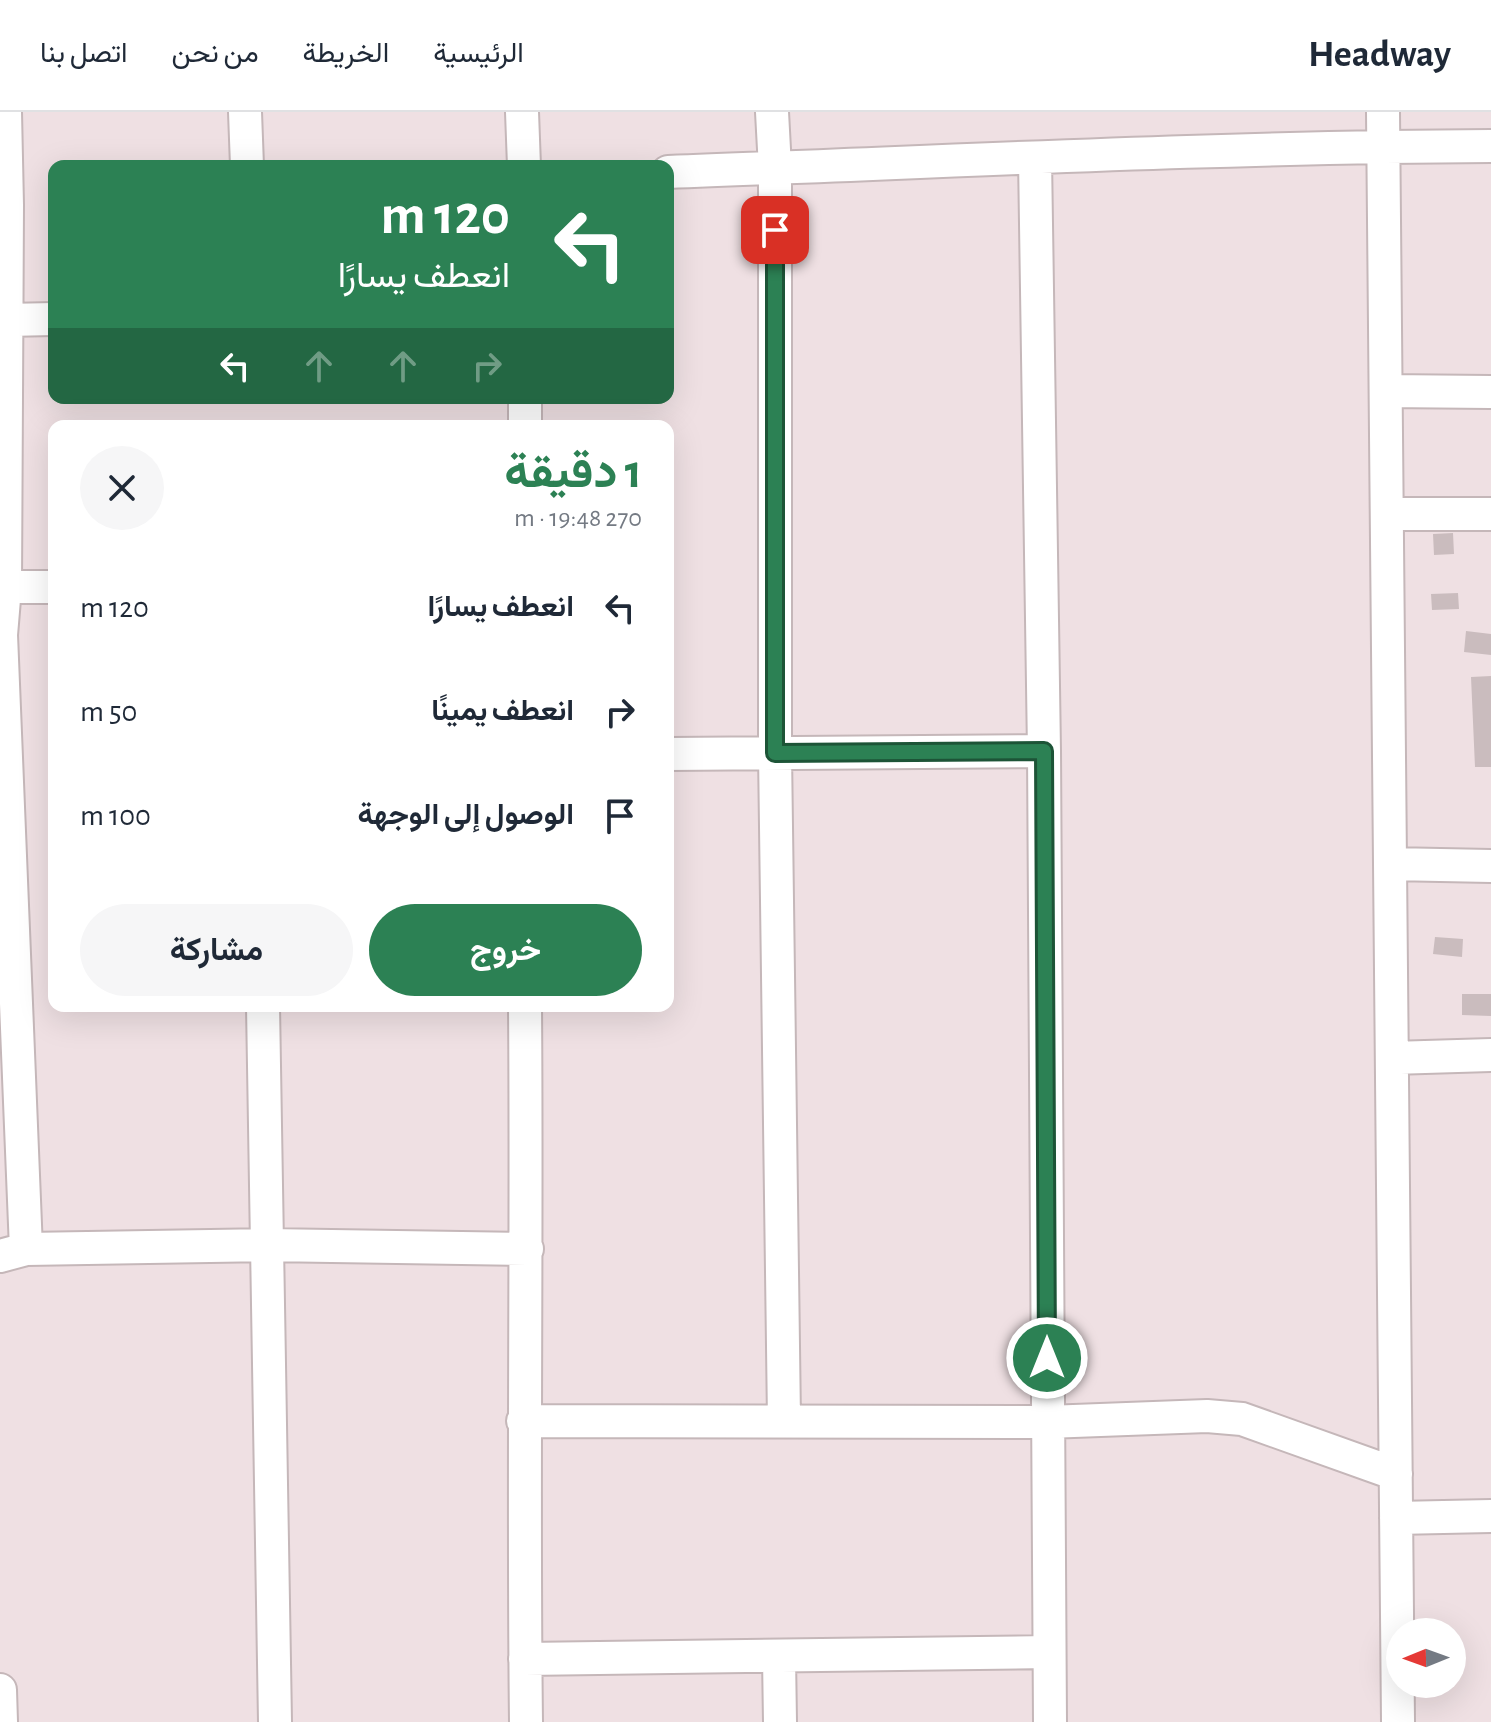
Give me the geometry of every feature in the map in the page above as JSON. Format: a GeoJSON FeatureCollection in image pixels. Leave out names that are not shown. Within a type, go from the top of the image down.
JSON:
{"type":"FeatureCollection","features":[{"type":"Feature","properties":{"kind":"street"},"geometry":{"type":"LineString","coordinates":[[5,112],[5,587],[1,635],[13,1252],[267,1245],[527,1249]]}},
{"type":"Feature","properties":{"kind":"street"},"geometry":{"type":"LineString","coordinates":[[245,112],[247,160]]}},
{"type":"Feature","properties":{"kind":"street"},"geometry":{"type":"LineString","coordinates":[[522,112],[524,160]]}},
{"type":"Feature","properties":{"kind":"street"},"geometry":{"type":"LineString","coordinates":[[772,112],[775,168],[775,753],[784,1420]]}},
{"type":"Feature","properties":{"kind":"street"},"geometry":{"type":"LineString","coordinates":[[1383,112],[1398,1722]]}},
{"type":"Feature","properties":{"kind":"street"},"geometry":{"type":"LineString","coordinates":[[674,172],[1491,146]]}},
{"type":"Feature","properties":{"kind":"street"},"geometry":{"type":"LineString","coordinates":[[1035,158],[1044,751],[1050,1722]]}},
{"type":"Feature","properties":{"kind":"street"},"geometry":{"type":"LineString","coordinates":[[6,320],[48,319]]}},
{"type":"Feature","properties":{"kind":"street"},"geometry":{"type":"LineString","coordinates":[[1386,391],[1491,392]]}},
{"type":"Feature","properties":{"kind":"street"},"geometry":{"type":"LineString","coordinates":[[1387,514],[1491,514]]}},
{"type":"Feature","properties":{"kind":"street"},"geometry":{"type":"LineString","coordinates":[[5,587],[48,587]]}},
{"type":"Feature","properties":{"kind":"street"},"geometry":{"type":"LineString","coordinates":[[674,754],[1044,751]]}},
{"type":"Feature","properties":{"kind":"street"},"geometry":{"type":"LineString","coordinates":[[1390,864],[1491,866]]}},
{"type":"Feature","properties":{"kind":"street"},"geometry":{"type":"LineString","coordinates":[[263,1012],[275,1722]]}},
{"type":"Feature","properties":{"kind":"street"},"geometry":{"type":"LineString","coordinates":[[525,1012],[527,1249],[523,1421],[526,1722]]}},
{"type":"Feature","properties":{"kind":"street"},"geometry":{"type":"LineString","coordinates":[[1392,1058],[1491,1055]]}},
{"type":"Feature","properties":{"kind":"street"},"geometry":{"type":"LineString","coordinates":[[523,1421],[1047,1422],[1207,1416],[1242,1419],[1396,1474]]}},
{"type":"Feature","properties":{"kind":"street"},"geometry":{"type":"LineString","coordinates":[[1396,1518],[1491,1516]]}},
{"type":"Feature","properties":{"kind":"street"},"geometry":{"type":"LineString","coordinates":[[525,1659],[1049,1652]]}},
{"type":"Feature","properties":{"kind":"street"},"geometry":{"type":"LineString","coordinates":[[779,1657],[780,1722]]}},
{"type":"Feature","properties":{"kind":"street"},"geometry":{"type":"LineString","coordinates":[[0,1690],[1,1722]]}},
{"type":"Feature","properties":{"kind":"building"},"geometry":{"type":"Polygon","coordinates":[[[1453,533],[1454,554],[1434,555],[1433,534],[1453,533]]]}},
{"type":"Feature","properties":{"kind":"building"},"geometry":{"type":"Polygon","coordinates":[[[1458,593],[1459,609],[1432,610],[1431,594],[1458,593]]]}},
{"type":"Feature","properties":{"kind":"building"},"geometry":{"type":"Polygon","coordinates":[[[1466,631],[1491,634],[1491,655],[1464,652],[1466,631]]]}},
{"type":"Feature","properties":{"kind":"building"},"geometry":{"type":"Polygon","coordinates":[[[1491,676],[1491,767],[1475,767],[1471,677],[1491,676]]]}},
{"type":"Feature","properties":{"kind":"building"},"geometry":{"type":"Polygon","coordinates":[[[1435,937],[1463,939],[1462,957],[1433,954],[1435,937]]]}},
{"type":"Feature","properties":{"kind":"building"},"geometry":{"type":"Polygon","coordinates":[[[1462,994],[1491,994],[1491,1016],[1462,1015],[1462,994]]]}},
{"type":"Feature","properties":{"kind":"route"},"geometry":{"type":"LineString","coordinates":[[775,230],[775,753],[1044,751],[1047,1358]]}}]}
